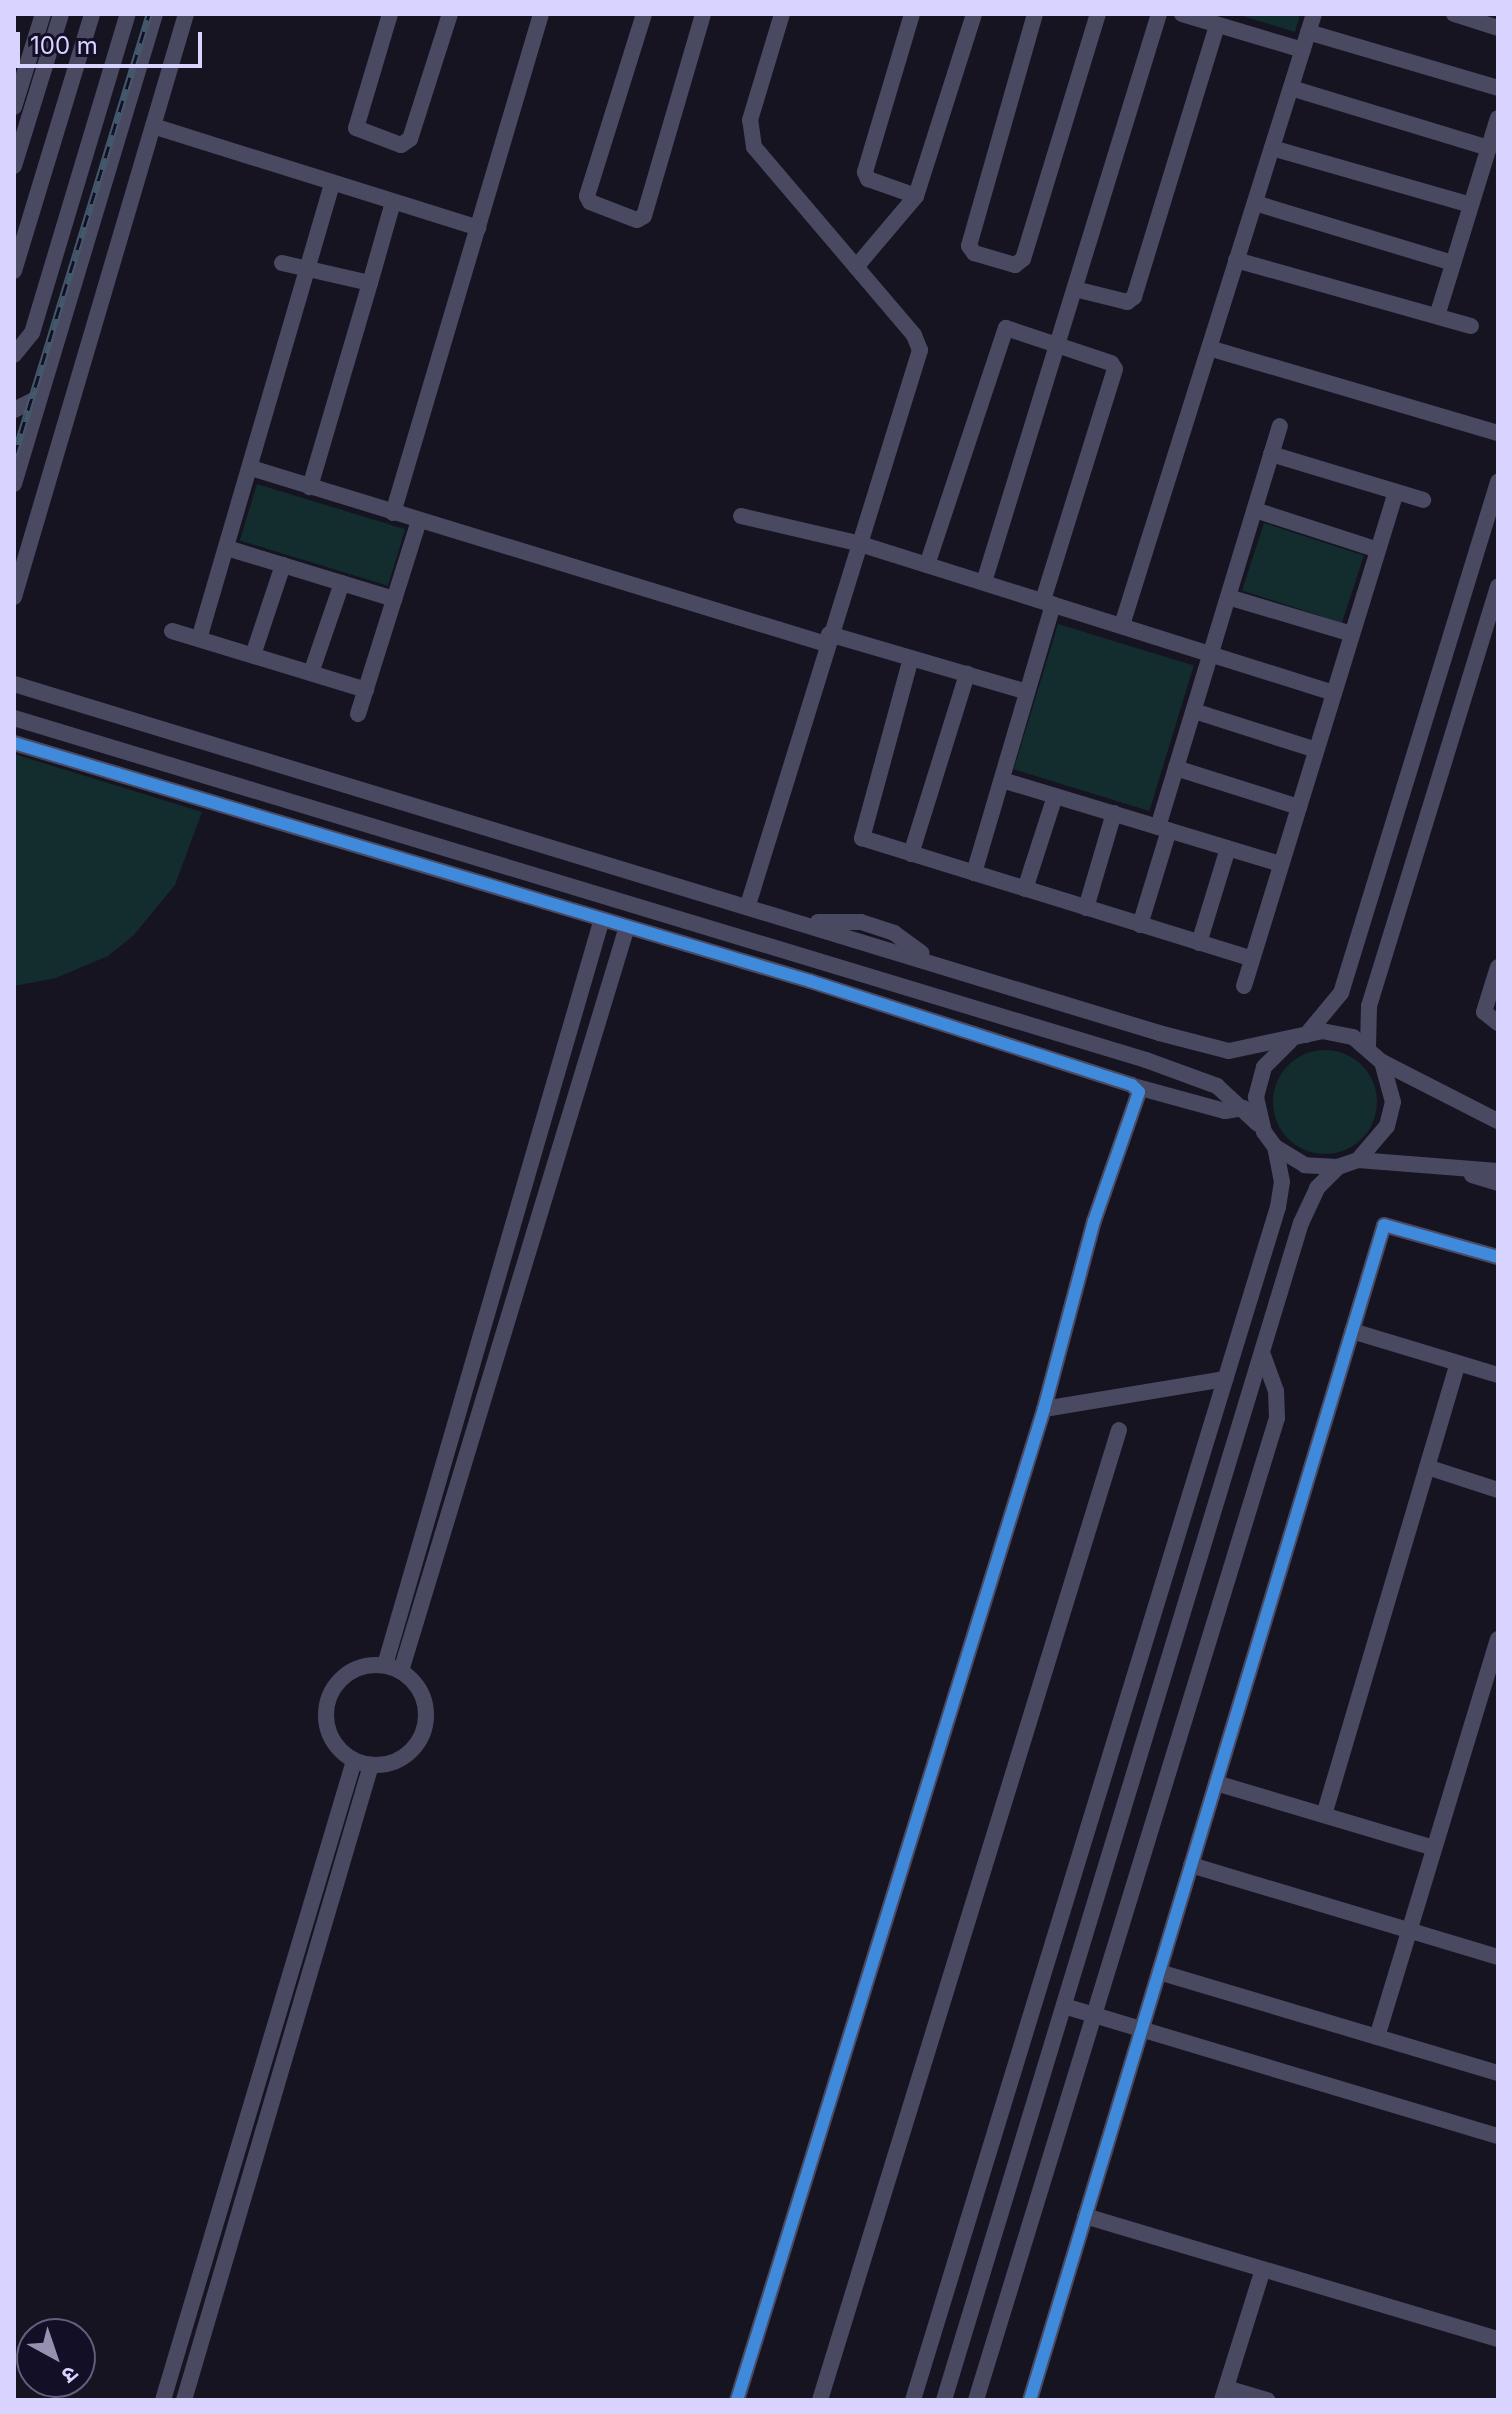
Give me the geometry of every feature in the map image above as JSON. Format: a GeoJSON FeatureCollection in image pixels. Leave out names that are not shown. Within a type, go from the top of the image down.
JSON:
{"type":"FeatureCollection","features":[{"type":"Feature","properties":{"kind":"street"},"geometry":{"type":"LineString","coordinates":[[14,107],[43,14]]}},
{"type":"Feature","properties":{"kind":"street"},"geometry":{"type":"LineString","coordinates":[[14,166],[61,14]]}},
{"type":"Feature","properties":{"kind":"street"},"geometry":{"type":"LineString","coordinates":[[14,271],[92,14]]}},
{"type":"Feature","properties":{"kind":"street"},"geometry":{"type":"LineString","coordinates":[[14,355],[32,333],[128,14]]}},
{"type":"Feature","properties":{"kind":"street"},"geometry":{"type":"LineString","coordinates":[[14,484],[21,434],[39,397],[155,14]]}},
{"type":"Feature","properties":{"kind":"street"},"geometry":{"type":"LineString","coordinates":[[14,597],[186,14]]}},
{"type":"Feature","properties":{"kind":"street"},"geometry":{"type":"LineString","coordinates":[[390,14],[356,128],[401,145],[410,139],[450,14]]}},
{"type":"Feature","properties":{"kind":"street"},"geometry":{"type":"LineString","coordinates":[[393,513],[541,14]]}},
{"type":"Feature","properties":{"kind":"street"},"geometry":{"type":"LineString","coordinates":[[644,14],[587,196],[590,202],[637,220],[644,216],[703,14]]}},
{"type":"Feature","properties":{"kind":"street"},"geometry":{"type":"LineString","coordinates":[[748,905],[857,543],[920,350],[856,267],[754,147],[750,135],[782,14]]}},
{"type":"Feature","properties":{"kind":"street"},"geometry":{"type":"LineString","coordinates":[[912,14],[865,176],[916,196]]}},
{"type":"Feature","properties":{"kind":"street"},"geometry":{"type":"LineString","coordinates":[[856,267],[916,196],[974,14]]}},
{"type":"Feature","properties":{"kind":"street"},"geometry":{"type":"LineString","coordinates":[[1035,14],[969,246],[974,253],[1015,265],[1023,259],[1098,14]]}},
{"type":"Feature","properties":{"kind":"street"},"geometry":{"type":"LineString","coordinates":[[984,582],[1159,14]]}},
{"type":"Feature","properties":{"kind":"street"},"geometry":{"type":"LineString","coordinates":[[1182,14],[1303,50]]}},
{"type":"Feature","properties":{"kind":"street"},"geometry":{"type":"LineString","coordinates":[[1122,625],[1314,14]]}},
{"type":"Feature","properties":{"kind":"street"},"geometry":{"type":"LineString","coordinates":[[1454,14],[1498,28]]}},
{"type":"Feature","properties":{"kind":"street"},"geometry":{"type":"LineString","coordinates":[[1075,289],[1127,302],[1134,297],[1217,25]]}},
{"type":"Feature","properties":{"kind":"street"},"geometry":{"type":"LineString","coordinates":[[1308,32],[1498,88]]}},
{"type":"Feature","properties":{"kind":"street"},"geometry":{"type":"LineString","coordinates":[[1291,88],[1489,148]]}},
{"type":"Feature","properties":{"kind":"street"},"geometry":{"type":"LineString","coordinates":[[1437,316],[1498,118]]}},
{"type":"Feature","properties":{"kind":"street"},"geometry":{"type":"LineString","coordinates":[[153,126],[478,228]]}},
{"type":"Feature","properties":{"kind":"street"},"geometry":{"type":"LineString","coordinates":[[1272,148],[1471,205]]}},
{"type":"Feature","properties":{"kind":"street"},"geometry":{"type":"LineString","coordinates":[[199,639],[311,269],[332,183]]}},
{"type":"Feature","properties":{"kind":"street"},"geometry":{"type":"LineString","coordinates":[[310,487],[393,202]]}},
{"type":"Feature","properties":{"kind":"street"},"geometry":{"type":"LineString","coordinates":[[1255,203],[1453,263]]}},
{"type":"Feature","properties":{"kind":"street"},"geometry":{"type":"LineString","coordinates":[[1236,260],[1471,326]]}},
{"type":"Feature","properties":{"kind":"street"},"geometry":{"type":"LineString","coordinates":[[282,263],[370,283]]}},
{"type":"Feature","properties":{"kind":"street"},"geometry":{"type":"LineString","coordinates":[[927,565],[1001,332],[1006,328],[1111,363],[1115,369],[974,873]]}},
{"type":"Feature","properties":{"kind":"street"},"geometry":{"type":"LineString","coordinates":[[1209,348],[1498,433]]}},
{"type":"Feature","properties":{"kind":"street"},"geometry":{"type":"LineString","coordinates":[[14,410],[39,397]]}},
{"type":"Feature","properties":{"kind":"street"},"geometry":{"type":"LineString","coordinates":[[1140,925],[1176,768],[1280,426]]}},
{"type":"Feature","properties":{"kind":"street"},"geometry":{"type":"LineString","coordinates":[[1271,454],[1423,500]]}},
{"type":"Feature","properties":{"kind":"street"},"geometry":{"type":"LineString","coordinates":[[251,468],[419,521],[828,639],[911,658],[1027,692]]}},
{"type":"Feature","properties":{"kind":"street"},"geometry":{"type":"LineString","coordinates":[[1264,1132],[1256,1097],[1264,1067],[1298,1038],[1341,993],[1498,482]]}},
{"type":"Feature","properties":{"kind":"street"},"geometry":{"type":"LineString","coordinates":[[1244,986],[1396,492]]}},
{"type":"Feature","properties":{"kind":"street"},"geometry":{"type":"LineString","coordinates":[[1255,510],[1378,550]]}},
{"type":"Feature","properties":{"kind":"street"},"geometry":{"type":"LineString","coordinates":[[741,516],[857,543],[1334,693]]}},
{"type":"Feature","properties":{"kind":"street"},"geometry":{"type":"LineString","coordinates":[[358,714],[419,521]]}},
{"type":"Feature","properties":{"kind":"street"},"geometry":{"type":"LineString","coordinates":[[227,548],[394,599]]}},
{"type":"Feature","properties":{"kind":"street"},"geometry":{"type":"LineString","coordinates":[[253,655],[283,565]]}},
{"type":"Feature","properties":{"kind":"street"},"geometry":{"type":"LineString","coordinates":[[311,673],[342,583]]}},
{"type":"Feature","properties":{"kind":"street"},"geometry":{"type":"LineString","coordinates":[[1368,1047],[1369,1006],[1495,606],[1498,586]]}},
{"type":"Feature","properties":{"kind":"street"},"geometry":{"type":"LineString","coordinates":[[1228,597],[1352,634]]}},
{"type":"Feature","properties":{"kind":"street"},"geometry":{"type":"LineString","coordinates":[[172,631],[366,690]]}},
{"type":"Feature","properties":{"kind":"street"},"geometry":{"type":"LineString","coordinates":[[911,658],[860,835],[911,854],[1252,959]]}},
{"type":"Feature","properties":{"kind":"street"},"geometry":{"type":"LineString","coordinates":[[911,854],[967,674]]}},
{"type":"Feature","properties":{"kind":"street"},"geometry":{"type":"LineString","coordinates":[[14,684],[1229,1051],[1322,1031],[1353,1037],[1382,1062],[1498,1121]]}},
{"type":"Feature","properties":{"kind":"street"},"geometry":{"type":"LineString","coordinates":[[1194,711],[1316,750]]}},
{"type":"Feature","properties":{"kind":"street"},"geometry":{"type":"LineString","coordinates":[[14,718],[1146,1060],[1217,1086],[1244,1108],[1275,1147],[1305,1165],[1338,1167],[1358,1160],[1436,1163],[1498,1171]]}},
{"type":"Feature","properties":{"kind":"street"},"geometry":{"type":"LineString","coordinates":[[14,743],[626,930],[810,981],[1137,1087],[1225,1111],[1244,1108]]}},
{"type":"Feature","properties":{"kind":"street"},"geometry":{"type":"LineString","coordinates":[[1176,768],[1299,807]]}},
{"type":"Feature","properties":{"kind":"street"},"geometry":{"type":"LineString","coordinates":[[1002,780],[1281,864]]}},
{"type":"Feature","properties":{"kind":"street"},"geometry":{"type":"LineString","coordinates":[[1025,889],[1055,796]]}},
{"type":"Feature","properties":{"kind":"street"},"geometry":{"type":"LineString","coordinates":[[321,836],[327,812]]}},
{"type":"Feature","properties":{"kind":"street"},"geometry":{"type":"LineString","coordinates":[[1086,908],[1114,813]]}},
{"type":"Feature","properties":{"kind":"street"},"geometry":{"type":"LineString","coordinates":[[1199,943],[1228,848]]}},
{"type":"Feature","properties":{"kind":"street"},"geometry":{"type":"LineString","coordinates":[[393,1668],[601,922]]}},
{"type":"Feature","properties":{"kind":"street"},"geometry":{"type":"LineString","coordinates":[[393,1668],[626,930]]}},
{"type":"Feature","properties":{"kind":"street"},"geometry":{"type":"LineString","coordinates":[[1498,967],[1484,1012],[1498,1023]]}},
{"type":"Feature","properties":{"kind":"street"},"geometry":{"type":"LineString","coordinates":[[1358,1160],[1387,1126],[1393,1102],[1382,1062]]}},
{"type":"Feature","properties":{"kind":"street"},"geometry":{"type":"LineString","coordinates":[[737,2400],[1044,1409],[1094,1221],[1137,1100],[1137,1087]]}},
{"type":"Feature","properties":{"kind":"street"},"geometry":{"type":"LineString","coordinates":[[913,2400],[1278,1207],[1282,1182],[1275,1147]]}},
{"type":"Feature","properties":{"kind":"street"},"geometry":{"type":"LineString","coordinates":[[1436,1163],[1498,1183]]}},
{"type":"Feature","properties":{"kind":"street"},"geometry":{"type":"LineString","coordinates":[[944,2400],[1301,1223],[1317,1188],[1338,1167]]}},
{"type":"Feature","properties":{"kind":"street"},"geometry":{"type":"LineString","coordinates":[[1030,2400],[1386,1224],[1498,1257]]}},
{"type":"Feature","properties":{"kind":"street"},"geometry":{"type":"LineString","coordinates":[[1352,1331],[1498,1375]]}},
{"type":"Feature","properties":{"kind":"street"},"geometry":{"type":"LineString","coordinates":[[976,2400],[1277,1418],[1276,1391],[1263,1355]]}},
{"type":"Feature","properties":{"kind":"street"},"geometry":{"type":"LineString","coordinates":[[1324,1815],[1458,1363]]}},
{"type":"Feature","properties":{"kind":"street"},"geometry":{"type":"LineString","coordinates":[[1044,1409],[1226,1379]]}},
{"type":"Feature","properties":{"kind":"street"},"geometry":{"type":"LineString","coordinates":[[820,2400],[1119,1430]]}},
{"type":"Feature","properties":{"kind":"street"},"geometry":{"type":"LineString","coordinates":[[1427,1467],[1498,1490]]}},
{"type":"Feature","properties":{"kind":"street"},"geometry":{"type":"LineString","coordinates":[[1377,2037],[1498,1639]]}},
{"type":"Feature","properties":{"kind":"street"},"geometry":{"type":"LineString","coordinates":[[393,1668],[423,1697],[424,1730],[404,1757],[371,1765],[354,1761],[340,1751],[326,1723],[331,1692],[354,1669],[393,1668]]}},
{"type":"Feature","properties":{"kind":"street"},"geometry":{"type":"LineString","coordinates":[[163,2400],[354,1761]]}},
{"type":"Feature","properties":{"kind":"street"},"geometry":{"type":"LineString","coordinates":[[184,2400],[371,1765]]}},
{"type":"Feature","properties":{"kind":"street"},"geometry":{"type":"LineString","coordinates":[[1216,1783],[1434,1848]]}},
{"type":"Feature","properties":{"kind":"street"},"geometry":{"type":"LineString","coordinates":[[1191,1865],[1498,1957]]}},
{"type":"Feature","properties":{"kind":"street"},"geometry":{"type":"LineString","coordinates":[[1159,1972],[1498,2073]]}},
{"type":"Feature","properties":{"kind":"street"},"geometry":{"type":"LineString","coordinates":[[1064,2006],[1498,2136]]}},
{"type":"Feature","properties":{"kind":"street"},"geometry":{"type":"LineString","coordinates":[[1085,2216],[1498,2339]]}},
{"type":"Feature","properties":{"kind":"street"},"geometry":{"type":"LineString","coordinates":[[1263,2269],[1224,2394],[1267,2400]]}},
{"type":"Feature","properties":{"kind":"green space"},"geometry":{"type":"Polygon","coordinates":[[[1236,14],[1300,14],[1295,32],[1236,14]]]}},
{"type":"Feature","properties":{"kind":"green space"},"geometry":{"type":"Polygon","coordinates":[[[257,484],[405,529],[388,586],[240,540],[257,484]]]}},
{"type":"Feature","properties":{"kind":"green space"},"geometry":{"type":"Polygon","coordinates":[[[1264,523],[1364,555],[1342,623],[1242,591],[1264,523]]]}},
{"type":"Feature","properties":{"kind":"green space"},"geometry":{"type":"Polygon","coordinates":[[[1058,624],[1194,666],[1149,811],[1014,769],[1058,624]]]}},
{"type":"Feature","properties":{"kind":"green space"},"geometry":{"type":"Polygon","coordinates":[[[14,754],[202,812],[175,885],[133,936],[108,956],[56,978],[14,986],[14,754]]]}},
{"type":"Feature","properties":{"kind":"green space"},"geometry":{"type":"Polygon","coordinates":[[[1325,1050],[1345,1054],[1362,1065],[1373,1082],[1377,1102],[1373,1122],[1362,1139],[1345,1150],[1325,1154],[1305,1150],[1288,1139],[1277,1122],[1273,1102],[1277,1082],[1288,1065],[1305,1054],[1325,1050]]]}},
{"type":"Feature","properties":{"kind":"railway"},"geometry":{"type":"LineString","coordinates":[[14,456],[149,14]]}},
{"type":"Feature","properties":{"kind":"cycle path"},"geometry":{"type":"LineString","coordinates":[[14,743],[810,981],[1132,1085],[1139,1092],[1094,1221],[1044,1409],[737,2400]]}},
{"type":"Feature","properties":{"kind":"cycle path"},"geometry":{"type":"LineString","coordinates":[[1030,2400],[1384,1225],[1498,1257]]}}]}
